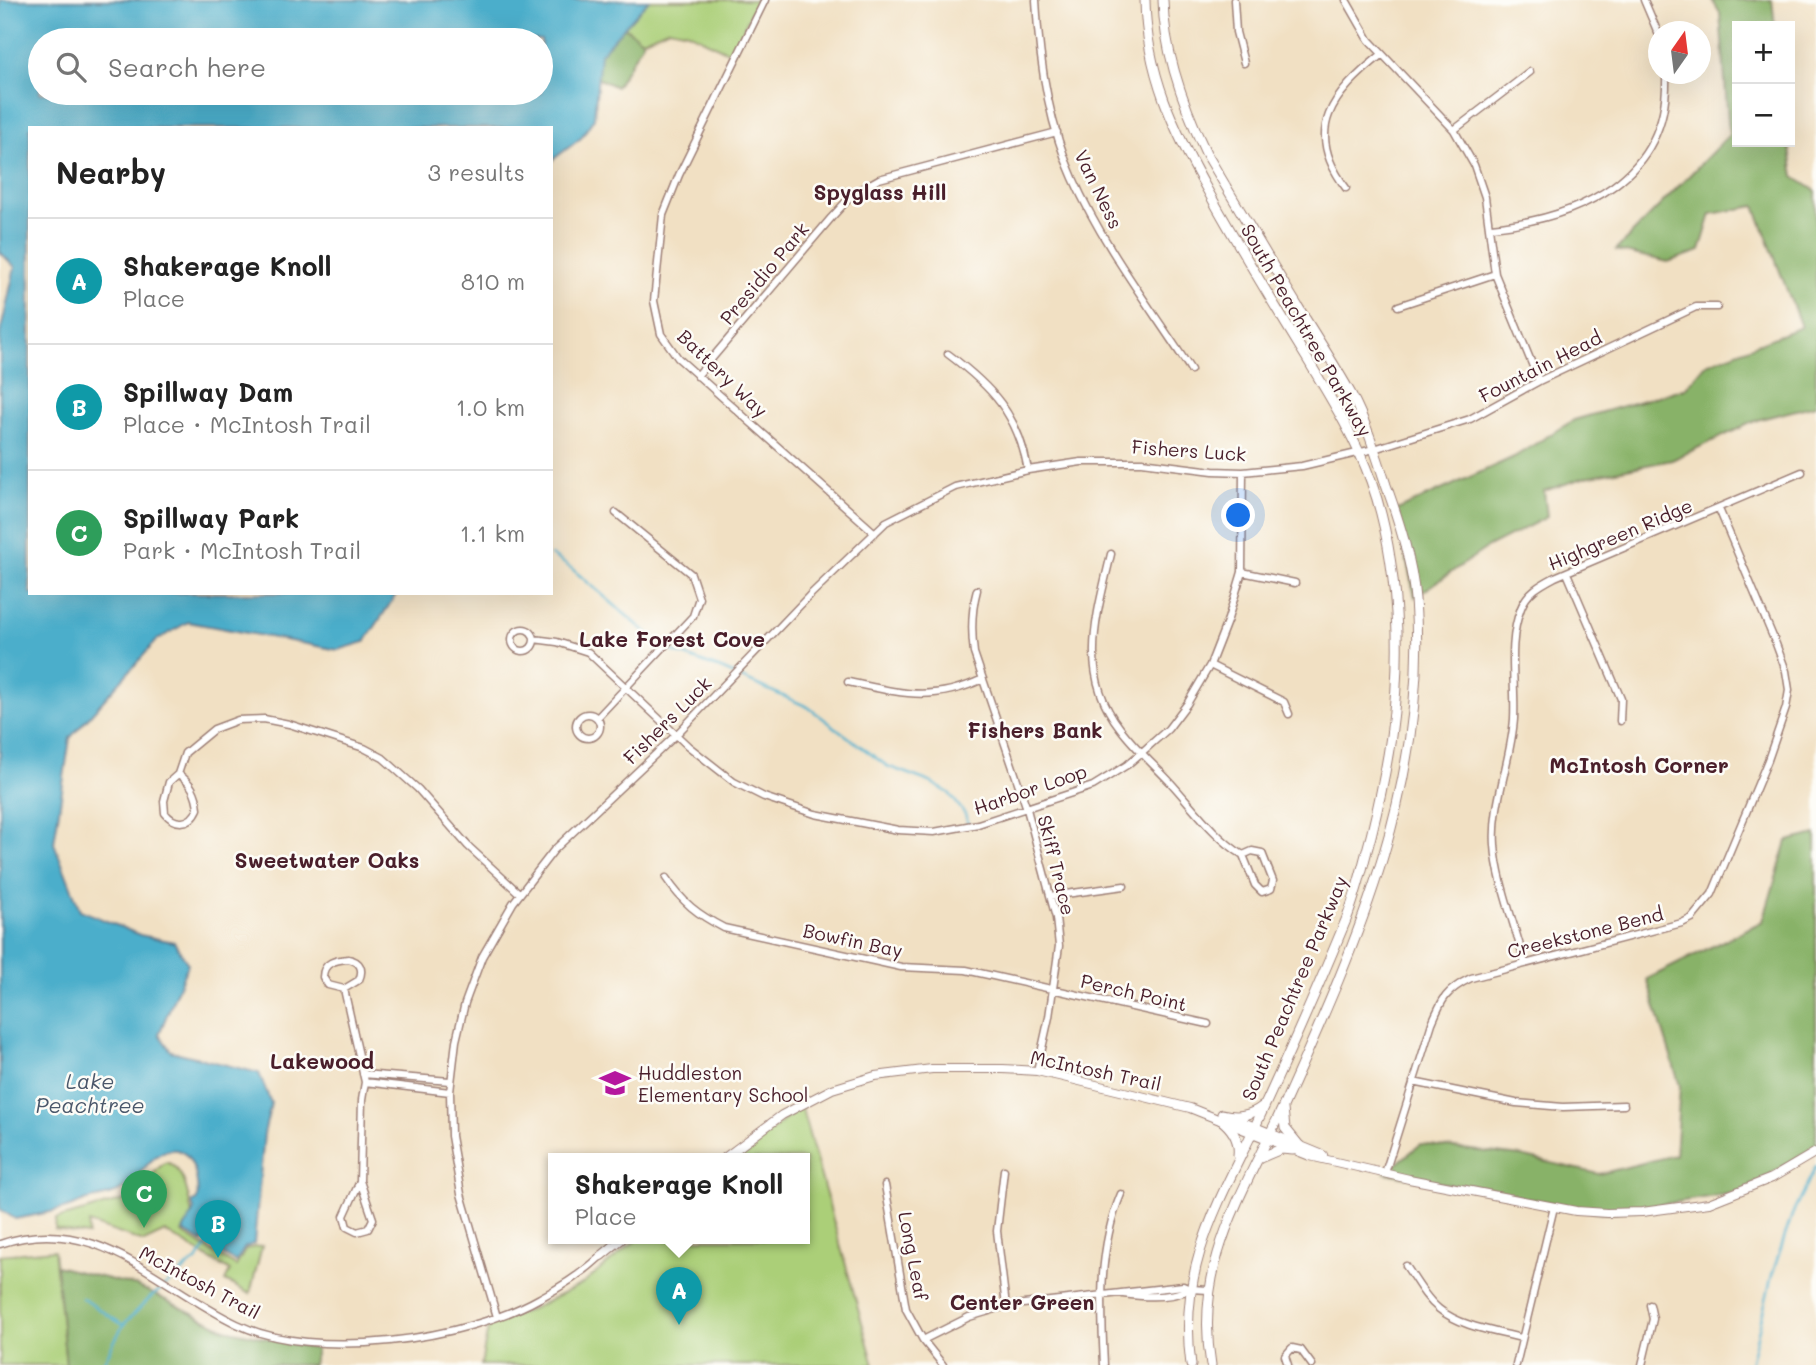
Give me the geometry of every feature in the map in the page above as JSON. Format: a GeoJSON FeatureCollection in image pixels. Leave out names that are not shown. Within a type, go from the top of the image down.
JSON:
{"type":"FeatureCollection","features":[{"type":"Feature","properties":{"kind":"main road","name":"South Peachtree Parkway"},"geometry":{"type":"LineString","coordinates":[[1145,0],[1152,54],[1171,123],[1243,255],[1337,409],[1371,481],[1393,584],[1397,634],[1395,702],[1387,771],[1362,870],[1347,916],[1264,1105],[1214,1209],[1190,1289],[1187,1332],[1191,1365]]}},
{"type":"Feature","properties":{"kind":"main road","name":"South Peachtree Parkway"},"geometry":{"type":"LineString","coordinates":[[1163,0],[1163,15],[1176,79],[1190,120],[1206,153],[1352,395],[1374,449],[1400,527],[1415,597],[1416,667],[1412,724],[1396,809],[1367,911],[1328,1007],[1222,1235],[1209,1290],[1207,1339],[1211,1365]]}},
{"type":"Feature","properties":{"kind":"main road"},"geometry":{"type":"LineString","coordinates":[[1221,1116],[1245,1116],[1264,1105]]}},
{"type":"Feature","properties":{"kind":"main road"},"geometry":{"type":"LineString","coordinates":[[1259,1159],[1269,1152],[1296,1147],[1285,1128],[1283,1107]]}},
{"type":"Feature","properties":{"kind":"main road"},"geometry":{"type":"LineString","coordinates":[[1221,1116],[1236,1136],[1238,1160]]}},
{"type":"Feature","properties":{"kind":"street","name":"Battery Way"},"geometry":{"type":"LineString","coordinates":[[765,0],[679,175],[661,223],[654,301],[657,318],[661,334],[668,346],[697,376],[875,533]]}},
{"type":"Feature","properties":{"kind":"street","name":"Van Ness"},"geometry":{"type":"LineString","coordinates":[[1036,0],[1038,46],[1049,106],[1072,178],[1111,248],[1191,370]]}},
{"type":"Feature","properties":{"kind":"street"},"geometry":{"type":"LineString","coordinates":[[1234,0],[1236,32],[1244,63]]}},
{"type":"Feature","properties":{"kind":"street"},"geometry":{"type":"LineString","coordinates":[[1346,0],[1369,40],[1454,130],[1474,165],[1485,197],[1491,227],[1495,274],[1539,381]]}},
{"type":"Feature","properties":{"kind":"street"},"geometry":{"type":"LineString","coordinates":[[1644,0],[1653,21]]}},
{"type":"Feature","properties":{"kind":"street"},"geometry":{"type":"LineString","coordinates":[[1346,188],[1332,166],[1325,148],[1327,118],[1331,107],[1344,89],[1381,55]]}},
{"type":"Feature","properties":{"kind":"street"},"geometry":{"type":"LineString","coordinates":[[1454,130],[1530,72]]}},
{"type":"Feature","properties":{"kind":"street"},"geometry":{"type":"LineString","coordinates":[[1491,227],[1529,222],[1572,209],[1622,182],[1647,150],[1657,130],[1665,84]]}},
{"type":"Feature","properties":{"kind":"street","name":"Presidio Park"},"geometry":{"type":"LineString","coordinates":[[697,376],[854,193],[879,179],[1057,132]]}},
{"type":"Feature","properties":{"kind":"street"},"geometry":{"type":"LineString","coordinates":[[1398,306],[1495,274]]}},
{"type":"Feature","properties":{"kind":"street","name":"Fountain Head"},"geometry":{"type":"LineString","coordinates":[[1374,449],[1470,419],[1539,381],[1696,307],[1717,307]]}},
{"type":"Feature","properties":{"kind":"street"},"geometry":{"type":"LineString","coordinates":[[948,354],[982,382],[1006,409],[1024,446],[1028,470]]}},
{"type":"Feature","properties":{"kind":"street","name":"Fishers Luck"},"geometry":{"type":"LineString","coordinates":[[497,1317],[456,1170],[451,1136],[450,1082],[456,1041],[474,975],[496,930],[519,893],[554,850],[676,735],[875,533],[908,509],[955,487],[1028,470],[1081,462],[1115,461],[1243,472],[1302,466],[1374,449]]}},
{"type":"Feature","properties":{"kind":"street","name":"Harbor Loop"},"geometry":{"type":"LineString","coordinates":[[534,639],[557,642],[587,652],[676,735],[734,782],[784,806],[853,823],[898,830],[934,832],[974,825],[1093,786],[1127,765],[1168,729],[1200,685],[1210,665],[1242,572],[1243,472]]}},
{"type":"Feature","properties":{"kind":"street","name":"Highgreen Ridge"},"geometry":{"type":"LineString","coordinates":[[1525,964],[1499,871],[1494,837],[1514,721],[1515,623],[1522,604],[1536,587],[1802,472]]}},
{"type":"Feature","properties":{"kind":"street","name":"Creekstone Bend"},"geometry":{"type":"LineString","coordinates":[[1385,1173],[1437,1009],[1449,991],[1471,978],[1682,923],[1692,918],[1712,894],[1768,760],[1786,708],[1789,690],[1786,671],[1776,643],[1719,509]]}},
{"type":"Feature","properties":{"kind":"street"},"geometry":{"type":"LineString","coordinates":[[597,718],[693,616],[699,598],[691,574],[616,513]]}},
{"type":"Feature","properties":{"kind":"street"},"geometry":{"type":"LineString","coordinates":[[1111,554],[1093,628],[1093,662],[1104,704],[1141,753],[1222,838],[1243,855],[1259,891],[1271,890],[1273,881],[1262,853],[1252,851],[1243,855]]}},
{"type":"Feature","properties":{"kind":"street"},"geometry":{"type":"LineString","coordinates":[[1242,572],[1295,583]]}},
{"type":"Feature","properties":{"kind":"street"},"geometry":{"type":"LineString","coordinates":[[1567,573],[1621,699],[1620,721]]}},
{"type":"Feature","properties":{"kind":"street","name":"Skiff Trace"},"geometry":{"type":"LineString","coordinates":[[977,590],[972,609],[974,653],[1027,808],[1051,896],[1059,946],[1037,1071]]}},
{"type":"Feature","properties":{"kind":"street"},"geometry":{"type":"LineString","coordinates":[[1210,665],[1284,702],[1289,714]]}},
{"type":"Feature","properties":{"kind":"street"},"geometry":{"type":"LineString","coordinates":[[848,682],[910,695],[948,691],[983,679]]}},
{"type":"Feature","properties":{"kind":"street"},"geometry":{"type":"LineString","coordinates":[[178,774],[185,778],[192,789],[198,809],[191,819],[180,822],[174,821],[165,813],[164,801],[169,782],[178,774],[184,754],[214,729],[238,720],[264,719],[354,744],[383,758],[401,771],[468,846],[519,893]]}},
{"type":"Feature","properties":{"kind":"street","name":"Bowfin Bay"},"geometry":{"type":"LineString","coordinates":[[666,878],[679,898],[702,917],[724,928],[876,962],[922,969],[966,970],[1053,989]]}},
{"type":"Feature","properties":{"kind":"street"},"geometry":{"type":"LineString","coordinates":[[1051,896],[1124,886]]}},
{"type":"Feature","properties":{"kind":"street"},"geometry":{"type":"LineString","coordinates":[[339,960],[356,960],[362,969],[362,975],[355,984],[344,989],[328,985],[323,977],[323,970],[330,963],[339,960]]}},
{"type":"Feature","properties":{"kind":"street"},"geometry":{"type":"LineString","coordinates":[[344,989],[365,1082],[360,1181],[373,1219],[368,1229],[358,1232],[347,1227],[344,1216],[360,1181]]}},
{"type":"Feature","properties":{"kind":"street","name":"Perch Point"},"geometry":{"type":"LineString","coordinates":[[1053,989],[1208,1024]]}},
{"type":"Feature","properties":{"kind":"street","name":"McIntosh Trail"},"geometry":{"type":"LineString","coordinates":[[731,1153],[782,1115],[832,1089],[875,1076],[932,1069],[1037,1071],[1221,1116],[1296,1147],[1385,1173],[1554,1207],[1607,1213],[1676,1209],[1709,1203],[1772,1178],[1816,1152]]}},
{"type":"Feature","properties":{"kind":"street"},"geometry":{"type":"LineString","coordinates":[[363,1074],[450,1082]]}},
{"type":"Feature","properties":{"kind":"street"},"geometry":{"type":"LineString","coordinates":[[365,1082],[450,1092]]}},
{"type":"Feature","properties":{"kind":"street"},"geometry":{"type":"LineString","coordinates":[[1413,1082],[1517,1103],[1563,1107],[1625,1105]]}},
{"type":"Feature","properties":{"kind":"street"},"geometry":{"type":"LineString","coordinates":[[1004,1170],[997,1231],[1006,1306]]}},
{"type":"Feature","properties":{"kind":"street","name":"Long Leaf"},"geometry":{"type":"LineString","coordinates":[[885,1185],[906,1309],[923,1340],[943,1365]]}},
{"type":"Feature","properties":{"kind":"street"},"geometry":{"type":"LineString","coordinates":[[1104,1365],[1100,1297],[1102,1268],[1113,1214],[1121,1194]]}},
{"type":"Feature","properties":{"kind":"street"},"geometry":{"type":"LineString","coordinates":[[1516,1365],[1554,1207]]}},
{"type":"Feature","properties":{"kind":"street","name":"McIntosh Trail"},"geometry":{"type":"LineString","coordinates":[[0,1244],[41,1234],[78,1238],[103,1246],[249,1329],[309,1343],[329,1344],[365,1344],[396,1340],[472,1325],[497,1317],[540,1299],[616,1244]]}},
{"type":"Feature","properties":{"kind":"street"},"geometry":{"type":"LineString","coordinates":[[1406,1266],[1429,1298],[1448,1316],[1521,1338]]}},
{"type":"Feature","properties":{"kind":"street"},"geometry":{"type":"LineString","coordinates":[[923,1340],[969,1317],[1006,1306],[1118,1294],[1142,1297],[1182,1293],[1190,1289],[1209,1290]]}},
{"type":"Feature","properties":{"kind":"street"},"geometry":{"type":"LineString","coordinates":[[1642,1365],[1653,1319],[1650,1305]]}},
{"type":"Feature","properties":{"kind":"street"},"geometry":{"type":"LineString","coordinates":[[1288,1365],[1285,1356],[1292,1348],[1301,1350],[1312,1365]]}},
{"type":"Feature","properties":{"kind":"green space"},"geometry":{"type":"Polygon","coordinates":[[[648,0],[760,0],[752,10],[732,54],[688,32],[669,28],[642,40],[620,24],[648,0]]]}},
{"type":"Feature","properties":{"kind":"green space"},"geometry":{"type":"Polygon","coordinates":[[[1712,0],[1772,0],[1774,21],[1732,21],[1732,147],[1790,147],[1794,177],[1816,191],[1816,405],[1757,420],[1672,460],[1586,477],[1544,491],[1547,517],[1488,547],[1415,597],[1395,511],[1514,457],[1574,420],[1686,388],[1706,364],[1801,327],[1755,206],[1711,214],[1700,251],[1668,262],[1616,250],[1729,135],[1720,13],[1712,0]]]}},
{"type":"Feature","properties":{"kind":"green space"},"geometry":{"type":"Polygon","coordinates":[[[620,24],[642,40],[642,44],[616,87],[586,73],[620,24]]]}},
{"type":"Feature","properties":{"kind":"green space"},"geometry":{"type":"Polygon","coordinates":[[[1816,834],[1816,1147],[1741,1192],[1607,1213],[1385,1173],[1421,1144],[1521,1156],[1599,1174],[1675,1155],[1680,1086],[1647,979],[1763,921],[1787,841],[1816,834]]]}},
{"type":"Feature","properties":{"kind":"green space"},"geometry":{"type":"Polygon","coordinates":[[[801,1106],[874,1365],[481,1365],[489,1323],[530,1310],[584,1283],[632,1244],[810,1244],[810,1153],[745,1153],[801,1106]]]}},
{"type":"Feature","properties":{"kind":"green space"},"geometry":{"type":"Polygon","coordinates":[[[167,1162],[182,1177],[189,1200],[192,1215],[182,1233],[236,1266],[246,1249],[262,1246],[250,1294],[225,1281],[230,1271],[165,1232],[144,1242],[89,1223],[88,1235],[55,1230],[56,1219],[135,1197],[144,1189],[157,1169],[167,1162]]]}},
{"type":"Feature","properties":{"kind":"green space"},"geometry":{"type":"Polygon","coordinates":[[[54,1250],[66,1365],[0,1365],[0,1255],[54,1250]]]}},
{"type":"Feature","properties":{"kind":"green space"},"geometry":{"type":"Polygon","coordinates":[[[56,1266],[137,1286],[225,1329],[316,1349],[313,1365],[66,1365],[56,1266]]]}},
{"type":"Feature","properties":{"kind":"water","name":"Lake Peachtree"},"geometry":{"type":"Polygon","coordinates":[[[0,0],[649,0],[600,54],[594,118],[581,138],[553,159],[553,126],[28,126],[28,595],[396,595],[365,642],[338,650],[188,622],[157,640],[70,738],[54,843],[80,910],[140,935],[174,942],[188,964],[159,1034],[171,1051],[259,1073],[271,1103],[264,1134],[254,1244],[245,1247],[236,1262],[219,1252],[220,1248],[205,1238],[202,1242],[183,1231],[194,1210],[192,1202],[197,1200],[197,1185],[190,1160],[178,1150],[170,1150],[156,1156],[127,1187],[112,1194],[63,1209],[15,1219],[0,1209],[0,334],[15,267],[0,252],[0,0]]]}},
{"type":"Feature","properties":{"kind":"waterway"},"geometry":{"type":"LineString","coordinates":[[553,556],[674,652],[721,669],[808,707],[887,766],[930,782],[949,793],[965,814],[968,824]]}},
{"type":"Feature","properties":{"kind":"waterway"},"geometry":{"type":"LineString","coordinates":[[1750,1365],[1772,1275],[1792,1215],[1816,1166]]}},
{"type":"Feature","properties":{"kind":"waterway"},"geometry":{"type":"LineString","coordinates":[[102,1365],[123,1325],[150,1298],[198,1259],[210,1241]]}},
{"type":"Feature","properties":{"kind":"waterway"},"geometry":{"type":"LineString","coordinates":[[82,1298],[123,1325]]}},
{"type":"Feature","properties":{"kind":"place","name":"Huddleston Elementary School"},"geometry":{"type":"Point","coordinates":[615,1083]}},
{"type":"Feature","properties":{"kind":"place","name":"Spillway Park"},"geometry":{"type":"Point","coordinates":[144,1228]}},
{"type":"Feature","properties":{"kind":"place","name":"Spillway Dam"},"geometry":{"type":"Point","coordinates":[218,1258]}},
{"type":"Feature","properties":{"kind":"place","name":"Shakerage Knoll"},"geometry":{"type":"Point","coordinates":[679,1325]}},
{"type":"Feature","properties":{"kind":"district","name":"Spyglass Hill"},"geometry":{"type":"Point","coordinates":[880,191]}},
{"type":"Feature","properties":{"kind":"district","name":"Lake Forest Cove"},"geometry":{"type":"Point","coordinates":[672,638]}},
{"type":"Feature","properties":{"kind":"district","name":"Fishers Bank"},"geometry":{"type":"Point","coordinates":[1035,729]}},
{"type":"Feature","properties":{"kind":"district","name":"McIntosh Corner"},"geometry":{"type":"Point","coordinates":[1639,764]}},
{"type":"Feature","properties":{"kind":"district","name":"Sweetwater Oaks"},"geometry":{"type":"Point","coordinates":[327,859]}},
{"type":"Feature","properties":{"kind":"district","name":"Lakewood"},"geometry":{"type":"Point","coordinates":[322,1060]}},
{"type":"Feature","properties":{"kind":"district","name":"Center Green"},"geometry":{"type":"Point","coordinates":[1022,1301]}}]}
